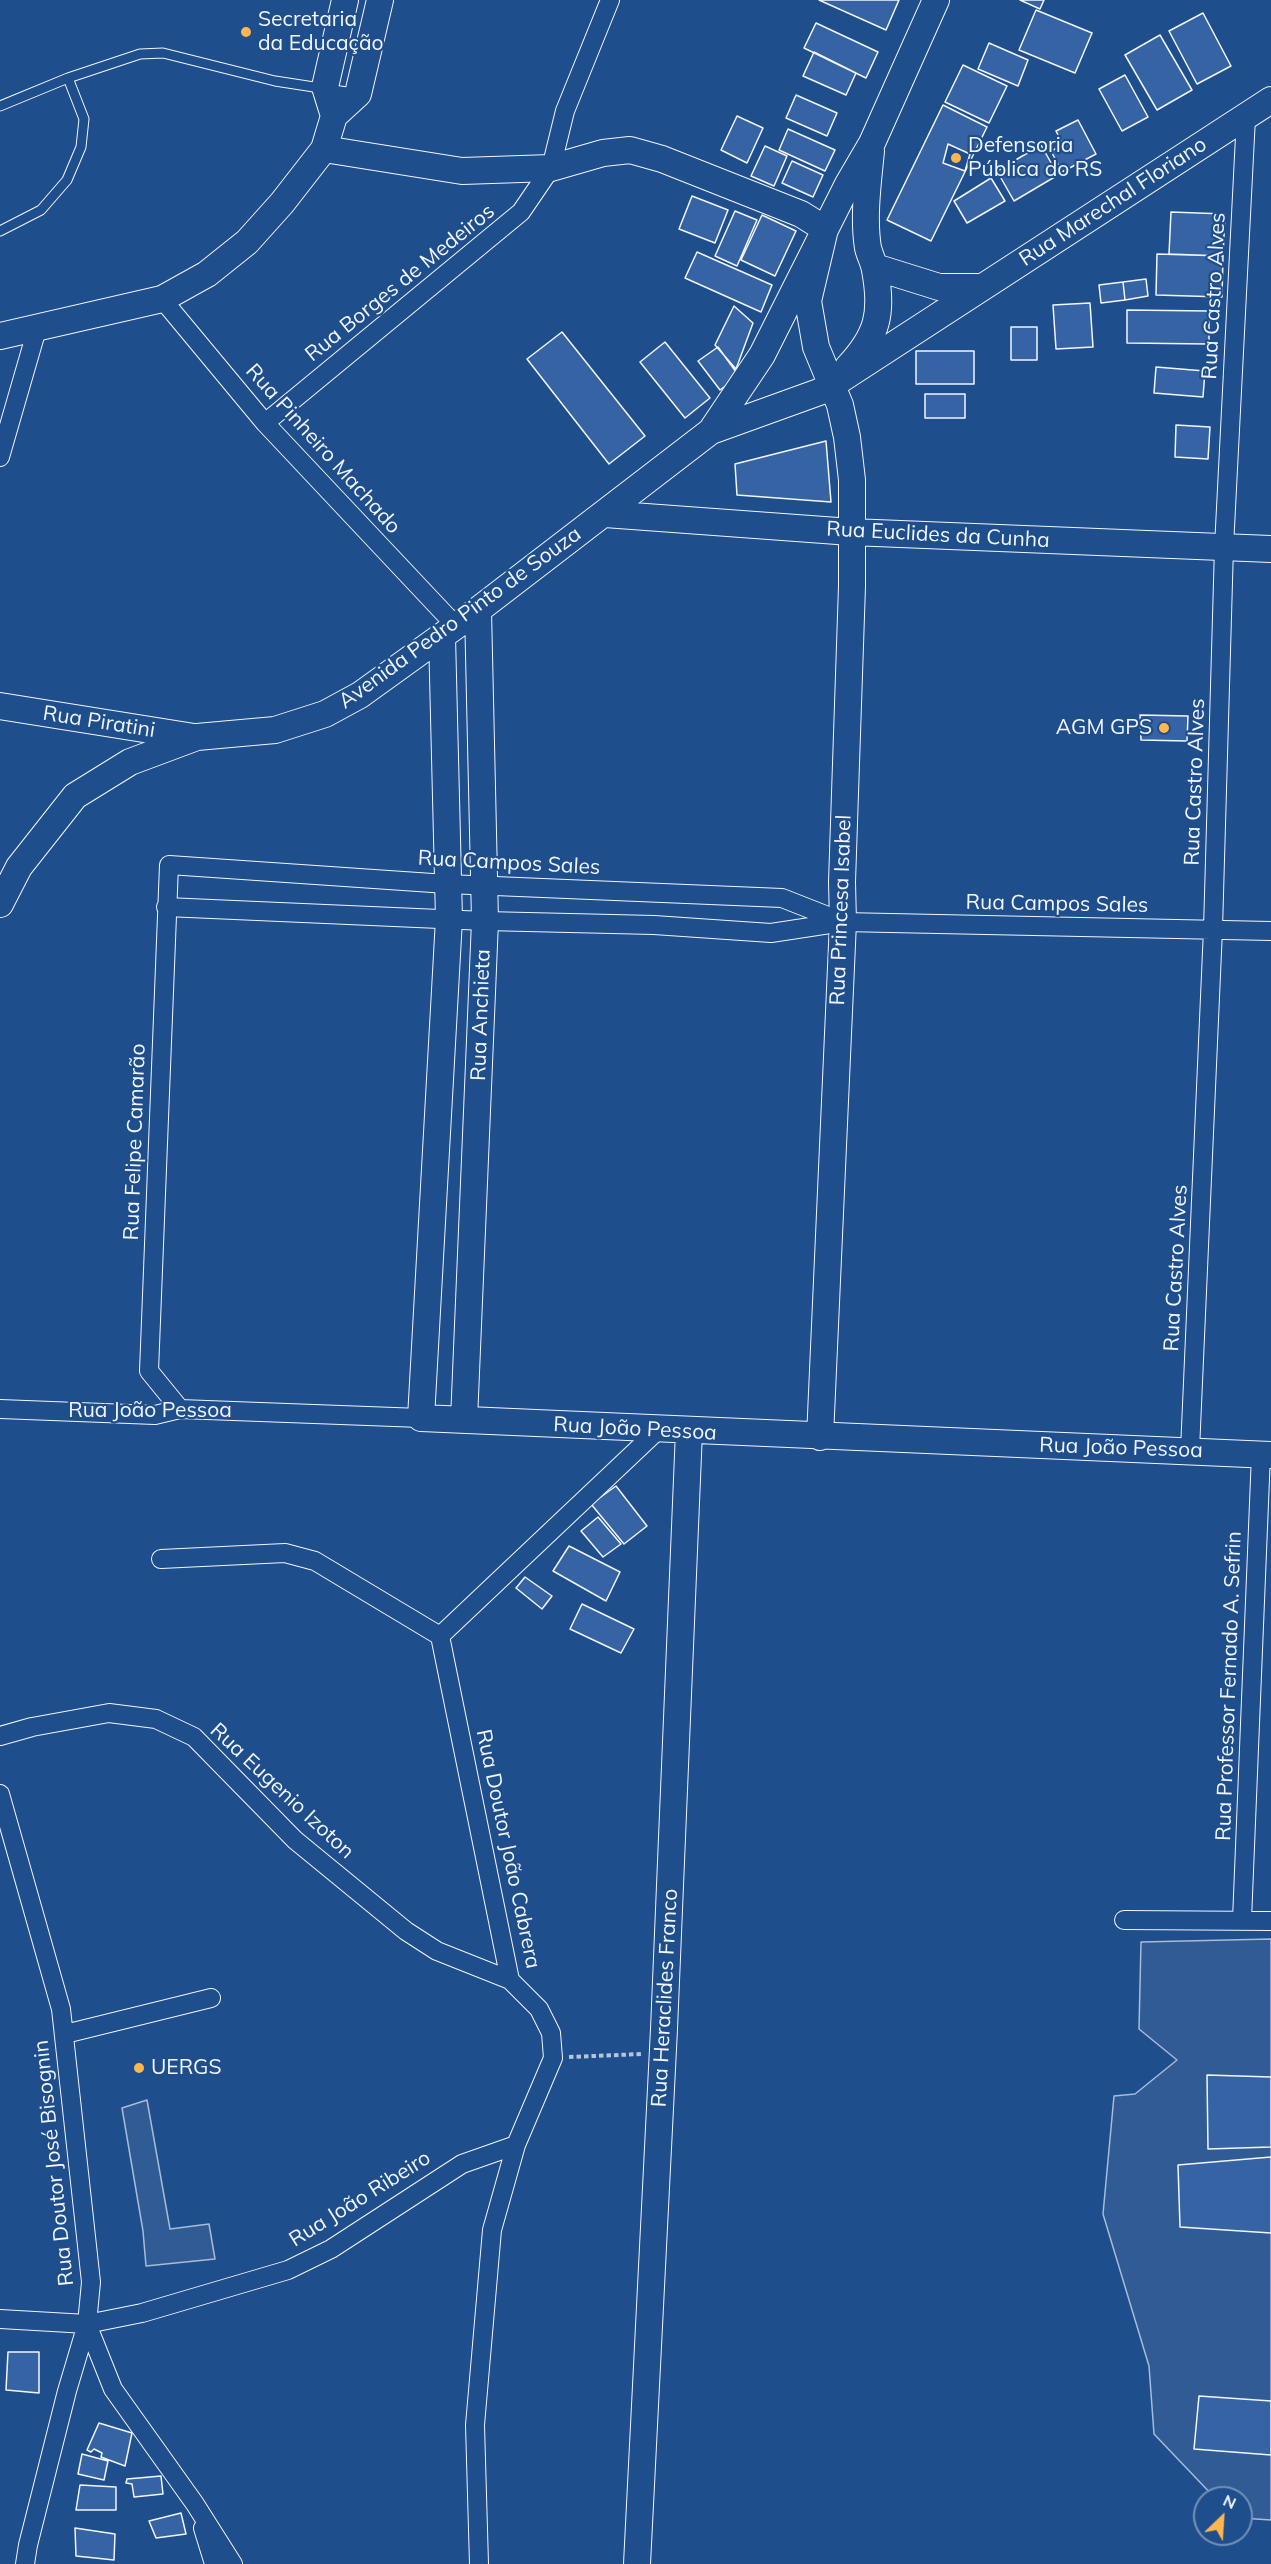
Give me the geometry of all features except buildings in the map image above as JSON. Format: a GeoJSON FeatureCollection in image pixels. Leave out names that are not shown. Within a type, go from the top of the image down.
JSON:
{"type":"FeatureCollection","features":[{"type":"Feature","properties":{"kind":"street"},"geometry":{"type":"LineString","coordinates":[[334,116],[325,87],[345,0]]}},
{"type":"Feature","properties":{"kind":"street"},"geometry":{"type":"LineString","coordinates":[[0,336],[162,299],[207,274],[248,242],[324,149],[334,116],[358,94],[380,0]]}},
{"type":"Feature","properties":{"kind":"street"},"geometry":{"type":"LineString","coordinates":[[551,168],[565,111],[610,0]]}},
{"type":"Feature","properties":{"kind":"street","name":"Avenida Pedro Pinto de Souza"},"geometry":{"type":"LineString","coordinates":[[0,904],[19,867],[75,796],[130,762],[197,737],[274,730],[326,714],[360,695],[478,610],[711,431],[762,355],[825,229],[872,143],[936,0]]}},
{"type":"Feature","properties":{"kind":"street","name":"Rua Marechal Floriano"},"geometry":{"type":"LineString","coordinates":[[832,385],[1271,100]]}},
{"type":"Feature","properties":{"kind":"street","name":"Rua Marechal Floriano"},"geometry":{"type":"LineString","coordinates":[[1246,117],[1271,107]]}},
{"type":"Feature","properties":{"kind":"street","name":"Rua Castro Alves"},"geometry":{"type":"LineString","coordinates":[[1190,1450],[1213,928],[1224,547],[1246,117]]}},
{"type":"Feature","properties":{"kind":"street","name":"Avenida Pedro Pinto de Souza"},"geometry":{"type":"LineString","coordinates":[[711,431],[819,392],[832,385],[863,351],[878,323],[880,300],[875,267],[868,249],[867,226],[872,143]]}},
{"type":"Feature","properties":{"kind":"street"},"geometry":{"type":"LineString","coordinates":[[324,149],[462,171],[551,168],[603,153],[630,150],[662,159],[790,210],[825,229]]}},
{"type":"Feature","properties":{"kind":"street","name":"Rua Borges de Medeiros"},"geometry":{"type":"LineString","coordinates":[[265,423],[521,212],[551,168]]}},
{"type":"Feature","properties":{"kind":"street","name":"Rua Princesa Isabel"},"geometry":{"type":"LineString","coordinates":[[820,1437],[843,922],[842,871],[852,586],[852,480],[847,437],[840,405],[816,347],[808,301],[825,229]]}},
{"type":"Feature","properties":{"kind":"street"},"geometry":{"type":"LineString","coordinates":[[875,267],[939,287],[981,287]]}},
{"type":"Feature","properties":{"kind":"street","name":"Rua Pinheiro Machado"},"geometry":{"type":"LineString","coordinates":[[162,299],[265,423],[449,631]]}},
{"type":"Feature","properties":{"kind":"street"},"geometry":{"type":"LineString","coordinates":[[0,457],[37,329]]}},
{"type":"Feature","properties":{"kind":"street","name":"Rua Euclides da Cunha"},"geometry":{"type":"LineString","coordinates":[[605,514],[851,532],[1271,549]]}},
{"type":"Feature","properties":{"kind":"street","name":"Rua Anchieta"},"geometry":{"type":"LineString","coordinates":[[464,1420],[485,921],[478,610]]}},
{"type":"Feature","properties":{"kind":"street","name":"Rua Anchieta"},"geometry":{"type":"LineString","coordinates":[[422,1418],[449,919],[447,884],[449,631]]}},
{"type":"Feature","properties":{"kind":"street","name":"Rua Piratini"},"geometry":{"type":"LineString","coordinates":[[0,706],[197,737]]}},
{"type":"Feature","properties":{"kind":"street","name":"Rua Campos Sales"},"geometry":{"type":"LineString","coordinates":[[169,865],[447,884],[782,898],[843,922]]}},
{"type":"Feature","properties":{"kind":"street","name":"Rua Felipe Camarão"},"geometry":{"type":"LineString","coordinates":[[169,865],[149,1371],[180,1409]]}},
{"type":"Feature","properties":{"kind":"street"},"geometry":{"type":"LineString","coordinates":[[654,892],[654,925]]}},
{"type":"Feature","properties":{"kind":"street","name":"Rua Campos Sales"},"geometry":{"type":"LineString","coordinates":[[166,907],[485,921],[654,925],[771,933],[843,922],[1271,930]]}},
{"type":"Feature","properties":{"kind":"street"},"geometry":{"type":"LineString","coordinates":[[435,1164],[475,1165]]}},
{"type":"Feature","properties":{"kind":"street","name":"Rua João Pessoa"},"geometry":{"type":"LineString","coordinates":[[0,1409],[155,1415],[180,1409],[1266,1455]]}},
{"type":"Feature","properties":{"kind":"street"},"geometry":{"type":"LineString","coordinates":[[161,1559],[285,1553],[315,1561],[440,1636],[658,1430]]}},
{"type":"Feature","properties":{"kind":"street","name":"Rua Heraclides Franco"},"geometry":{"type":"LineString","coordinates":[[637,2564],[663,2052],[689,1431]]}},
{"type":"Feature","properties":{"kind":"street","name":"Rua Professor Fernado A. Sefrin"},"geometry":{"type":"LineString","coordinates":[[1242,1920],[1266,1455]]}},
{"type":"Feature","properties":{"kind":"street","name":"Rua Doutor João Cabrera"},"geometry":{"type":"LineString","coordinates":[[440,1636],[510,1980],[538,2009],[551,2033],[553,2058]]}},
{"type":"Feature","properties":{"kind":"street","name":"Rua Eugenio Izoton"},"geometry":{"type":"LineString","coordinates":[[0,1736],[32,1727],[109,1713],[156,1719],[194,1737],[295,1840],[406,1931],[437,1951],[510,1980]]}},
{"type":"Feature","properties":{"kind":"street","name":"Rua Doutor José Bisognin"},"geometry":{"type":"LineString","coordinates":[[0,1794],[61,2009],[91,2282],[87,2324],[67,2391],[28,2545],[26,2564]]}},
{"type":"Feature","properties":{"kind":"street"},"geometry":{"type":"LineString","coordinates":[[1124,1920],[1271,1921]]}},
{"type":"Feature","properties":{"kind":"street"},"geometry":{"type":"LineString","coordinates":[[65,2034],[210,1998]]}},
{"type":"Feature","properties":{"kind":"street"},"geometry":{"type":"LineString","coordinates":[[478,2564],[475,2425],[492,2230],[516,2145],[553,2058]]}},
{"type":"Feature","properties":{"kind":"street","name":"Rua João Ribeiro"},"geometry":{"type":"LineString","coordinates":[[0,2319],[87,2324],[141,2313],[288,2270],[331,2248],[462,2164],[516,2145]]}},
{"type":"Feature","properties":{"kind":"street"},"geometry":{"type":"LineString","coordinates":[[87,2324],[114,2389],[195,2504],[233,2564]]}},
{"type":"Feature","properties":{"kind":"street"},"geometry":{"type":"LineString","coordinates":[[195,2504],[214,2564]]}},
{"type":"Feature","properties":{"kind":"lane"},"geometry":{"type":"LineString","coordinates":[[0,106],[68,78],[140,54],[163,52],[275,81],[325,87],[358,94]]}},
{"type":"Feature","properties":{"kind":"lane"},"geometry":{"type":"LineString","coordinates":[[0,231],[41,210],[67,180],[81,147],[84,119],[68,78]]}},
{"type":"Feature","properties":{"kind":"path"},"geometry":{"type":"LineString","coordinates":[[553,2058],[663,2052]]}},
{"type":"Feature","properties":{"kind":"shaded area"},"geometry":{"type":"Polygon","coordinates":[[[1271,1939],[1271,2520],[1253,2519],[1253,2486],[1204,2486],[1154,2434],[1149,2366],[1103,2214],[1114,2096],[1135,2094],[1177,2060],[1139,2029],[1141,1942],[1271,1939]]]}},
{"type":"Feature","properties":{"kind":"shaded area"},"geometry":{"type":"Polygon","coordinates":[[[147,2100],[170,2229],[209,2224],[215,2259],[146,2266],[143,2231],[122,2108],[147,2100]]]}},
{"type":"Feature","properties":{"kind":"place","name":"Secretaria da Educação"},"geometry":{"type":"Point","coordinates":[246,32]}},
{"type":"Feature","properties":{"kind":"place","name":"Defensoria Pública do RS"},"geometry":{"type":"Point","coordinates":[956,158]}},
{"type":"Feature","properties":{"kind":"place","name":"AGM GPS"},"geometry":{"type":"Point","coordinates":[1164,728]}},
{"type":"Feature","properties":{"kind":"place","name":"UERGS"},"geometry":{"type":"Point","coordinates":[139,2068]}}]}
